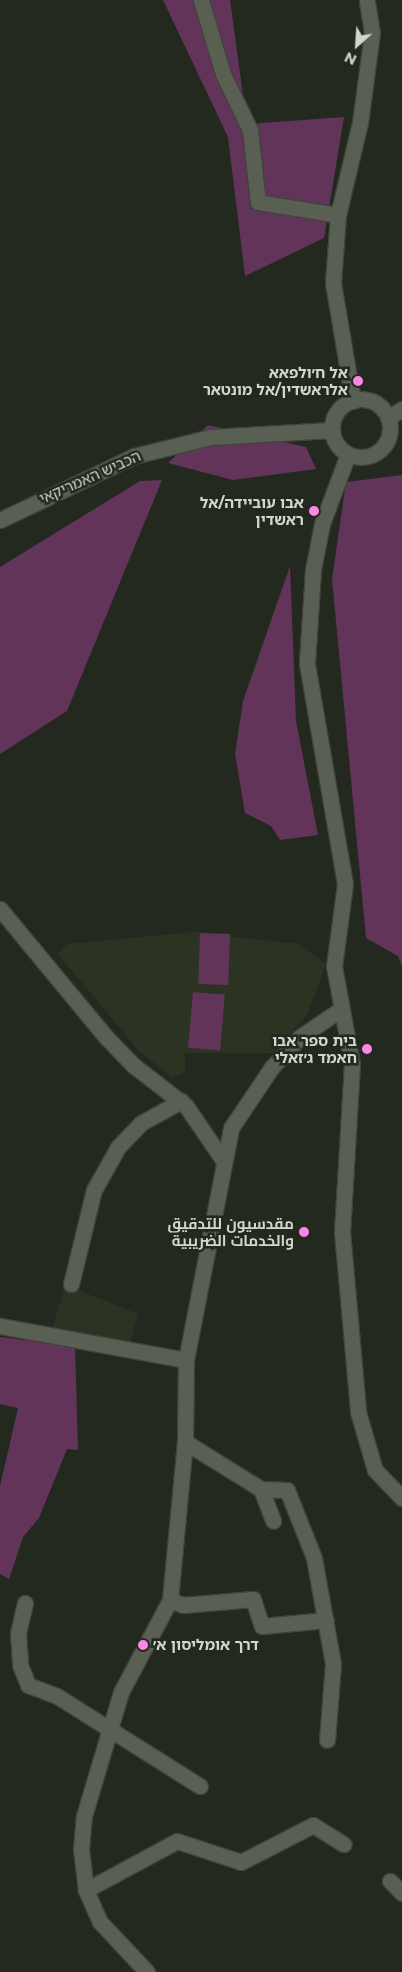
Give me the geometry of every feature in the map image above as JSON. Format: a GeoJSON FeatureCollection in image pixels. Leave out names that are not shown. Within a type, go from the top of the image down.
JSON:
{"type":"FeatureCollection","features":[{"type":"Feature","properties":{"kind":"street"},"geometry":{"type":"LineString","coordinates":[[202,0],[223,74],[250,130],[258,202],[338,215]]}},
{"type":"Feature","properties":{"kind":"street"},"geometry":{"type":"LineString","coordinates":[[353,401],[333,283],[338,215],[358,130],[372,33],[366,0]]}},
{"type":"Feature","properties":{"kind":"street"},"geometry":{"type":"LineString","coordinates":[[388,418],[370,401],[353,401],[338,412],[332,430],[337,444],[348,454],[368,457],[384,446],[388,418],[402,409]]}},
{"type":"Feature","properties":{"kind":"street","name":"הכביש האמריקאי"},"geometry":{"type":"LineString","coordinates":[[0,520],[134,456],[211,437],[332,430]]}},
{"type":"Feature","properties":{"kind":"street"},"geometry":{"type":"LineString","coordinates":[[348,454],[322,524],[313,570],[307,664],[345,884],[334,966],[352,1064],[342,1194],[343,1256],[358,1412],[375,1470],[402,1498]]}},
{"type":"Feature","properties":{"kind":"street"},"geometry":{"type":"LineString","coordinates":[[0,909],[106,1037],[133,1065],[181,1102],[223,1160]]}},
{"type":"Feature","properties":{"kind":"street"},"geometry":{"type":"LineString","coordinates":[[147,1972],[100,1922],[86,1890],[81,1848],[84,1816],[121,1692],[170,1600],[185,1442],[186,1360],[223,1160],[232,1128],[272,1068],[300,1037],[341,1009]]}},
{"type":"Feature","properties":{"kind":"street"},"geometry":{"type":"LineString","coordinates":[[71,1284],[94,1190],[118,1148],[141,1123],[181,1102]]}},
{"type":"Feature","properties":{"kind":"street"},"geometry":{"type":"LineString","coordinates":[[0,1326],[186,1360]]}},
{"type":"Feature","properties":{"kind":"street"},"geometry":{"type":"LineString","coordinates":[[185,1442],[262,1489],[287,1490],[314,1558],[333,1664],[326,1740]]}},
{"type":"Feature","properties":{"kind":"street"},"geometry":{"type":"LineString","coordinates":[[262,1489],[273,1521]]}},
{"type":"Feature","properties":{"kind":"street"},"geometry":{"type":"LineString","coordinates":[[170,1600],[183,1606],[254,1599],[262,1626],[326,1620]]}},
{"type":"Feature","properties":{"kind":"street"},"geometry":{"type":"LineString","coordinates":[[25,1603],[18,1633],[20,1665],[28,1685],[57,1696],[200,1786]]}},
{"type":"Feature","properties":{"kind":"street"},"geometry":{"type":"LineString","coordinates":[[86,1890],[177,1841],[241,1862],[313,1825],[343,1844]]}},
{"type":"Feature","properties":{"kind":"street"},"geometry":{"type":"LineString","coordinates":[[390,1881],[402,1893]]}},
{"type":"Feature","properties":{"kind":"shaded area"},"geometry":{"type":"Polygon","coordinates":[[[163,0],[230,0],[247,124],[344,117],[324,238],[245,276],[228,137],[163,0]]]}},
{"type":"Feature","properties":{"kind":"shaded area"},"geometry":{"type":"Polygon","coordinates":[[[208,425],[306,447],[316,469],[233,480],[168,463],[208,425]]]}},
{"type":"Feature","properties":{"kind":"shaded area"},"geometry":{"type":"Polygon","coordinates":[[[402,475],[402,966],[398,956],[366,938],[332,579],[346,482],[402,475]]]}},
{"type":"Feature","properties":{"kind":"shaded area"},"geometry":{"type":"Polygon","coordinates":[[[162,480],[67,711],[0,754],[0,567],[140,481],[162,480]]]}},
{"type":"Feature","properties":{"kind":"shaded area"},"geometry":{"type":"Polygon","coordinates":[[[290,566],[296,721],[318,835],[280,840],[271,826],[245,813],[235,754],[243,701],[290,566]]]}},
{"type":"Feature","properties":{"kind":"shaded area"},"geometry":{"type":"Polygon","coordinates":[[[193,932],[299,944],[326,964],[307,1015],[273,1053],[185,1053],[185,1072],[172,1077],[139,1051],[58,954],[67,944],[193,932]]]}},
{"type":"Feature","properties":{"kind":"shaded area"},"geometry":{"type":"Polygon","coordinates":[[[200,933],[230,934],[228,985],[198,984],[200,933]]]}},
{"type":"Feature","properties":{"kind":"shaded area"},"geometry":{"type":"Polygon","coordinates":[[[193,992],[225,995],[220,1051],[188,1048],[193,992]]]}},
{"type":"Feature","properties":{"kind":"shaded area"},"geometry":{"type":"Polygon","coordinates":[[[65,1285],[138,1314],[130,1343],[53,1327],[65,1285]]]}},
{"type":"Feature","properties":{"kind":"shaded area"},"geometry":{"type":"Polygon","coordinates":[[[0,1337],[75,1346],[78,1450],[67,1449],[39,1518],[23,1537],[9,1579],[0,1574],[0,1486],[18,1408],[0,1404],[0,1337]]]}},
{"type":"Feature","properties":{"kind":"place","name":"אל ח׳ולפאא אלראשדין/אל מונטאר"},"geometry":{"type":"Point","coordinates":[358,381]}},
{"type":"Feature","properties":{"kind":"place","name":"אבו עוביידה/אל ראשדין"},"geometry":{"type":"Point","coordinates":[314,511]}},
{"type":"Feature","properties":{"kind":"place","name":"בית ספר אבו חאמד ג׳זאלי"},"geometry":{"type":"Point","coordinates":[367,1049]}},
{"type":"Feature","properties":{"kind":"place","name":"مقدسيون للتدقيق والخدمات الضريبية"},"geometry":{"type":"Point","coordinates":[304,1232]}},
{"type":"Feature","properties":{"kind":"place","name":"דרך אומליסון א׳"},"geometry":{"type":"Point","coordinates":[143,1645]}}]}
